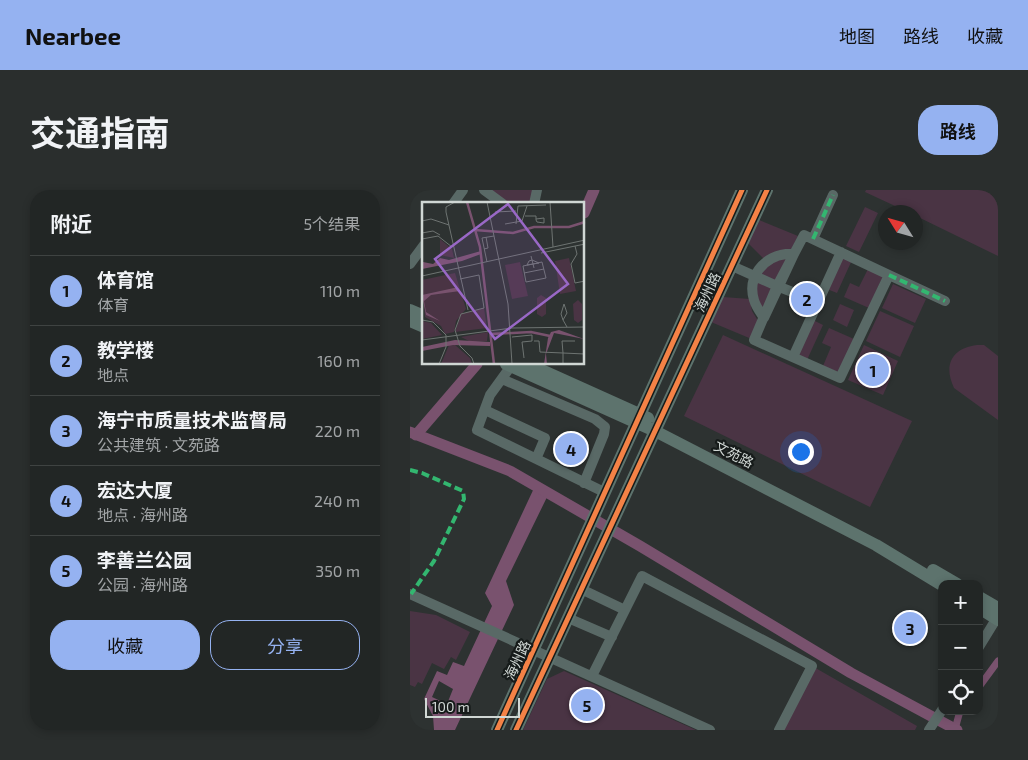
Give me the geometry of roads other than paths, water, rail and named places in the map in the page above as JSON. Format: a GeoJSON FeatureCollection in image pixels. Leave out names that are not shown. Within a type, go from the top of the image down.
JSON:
{"type":"FeatureCollection","features":[{"type":"Feature","properties":{"kind":"main road","name":"海州路"},"geometry":{"type":"LineString","coordinates":[[497,730],[742,190]]}},
{"type":"Feature","properties":{"kind":"main road","name":"海州路"},"geometry":{"type":"LineString","coordinates":[[516,730],[767,190]]}},
{"type":"Feature","properties":{"kind":"main road"},"geometry":{"type":"LineString","coordinates":[[410,310],[422,315]]}},
{"type":"Feature","properties":{"kind":"main road"},"geometry":{"type":"LineString","coordinates":[[410,321],[422,326]]}},
{"type":"Feature","properties":{"kind":"main road","name":"文苑路"},"geometry":{"type":"LineString","coordinates":[[508,365],[657,427],[875,537],[949,580]]}},
{"type":"Feature","properties":{"kind":"main road","name":"文苑路"},"geometry":{"type":"LineString","coordinates":[[530,365],[639,419]]}},
{"type":"Feature","properties":{"kind":"main road","name":"文苑路"},"geometry":{"type":"LineString","coordinates":[[657,427],[876,545],[938,583]]}},
{"type":"Feature","properties":{"kind":"main road"},"geometry":{"type":"LineString","coordinates":[[983,601],[998,615]]}},
{"type":"Feature","properties":{"kind":"main road"},"geometry":{"type":"LineString","coordinates":[[983,609],[998,615]]}},
{"type":"Feature","properties":{"kind":"street"},"geometry":{"type":"LineString","coordinates":[[455,202],[463,190]]}},
{"type":"Feature","properties":{"kind":"street"},"geometry":{"type":"LineString","coordinates":[[484,190],[500,202]]}},
{"type":"Feature","properties":{"kind":"street"},"geometry":{"type":"LineString","coordinates":[[813,239],[833,195]]}},
{"type":"Feature","properties":{"kind":"street"},"geometry":{"type":"LineString","coordinates":[[889,275],[840,378],[754,340],[777,286],[804,235],[842,252],[945,302]]}},
{"type":"Feature","properties":{"kind":"street"},"geometry":{"type":"LineString","coordinates":[[410,264],[422,248]]}},
{"type":"Feature","properties":{"kind":"street"},"geometry":{"type":"LineString","coordinates":[[793,357],[842,252]]}},
{"type":"Feature","properties":{"kind":"street"},"geometry":{"type":"LineString","coordinates":[[764,318],[756,306],[752,295],[755,277],[760,267],[769,259],[780,255],[794,254],[777,286]]}},
{"type":"Feature","properties":{"kind":"street"},"geometry":{"type":"LineString","coordinates":[[732,266],[800,295]]}},
{"type":"Feature","properties":{"kind":"street"},"geometry":{"type":"LineString","coordinates":[[508,365],[502,379],[490,395],[477,430],[604,492]]}},
{"type":"Feature","properties":{"kind":"street"},"geometry":{"type":"LineString","coordinates":[[502,379],[595,419],[605,427],[604,434],[584,482]]}},
{"type":"Feature","properties":{"kind":"street"},"geometry":{"type":"LineString","coordinates":[[485,410],[545,438],[536,459]]}},
{"type":"Feature","properties":{"kind":"street"},"geometry":{"type":"LineString","coordinates":[[592,676],[642,576],[812,666],[779,730]]}},
{"type":"Feature","properties":{"kind":"street"},"geometry":{"type":"LineString","coordinates":[[581,589],[625,610]]}},
{"type":"Feature","properties":{"kind":"street"},"geometry":{"type":"LineString","coordinates":[[410,594],[710,730]]}},
{"type":"Feature","properties":{"kind":"street"},"geometry":{"type":"LineString","coordinates":[[410,602],[430,603]]}},
{"type":"Feature","properties":{"kind":"street"},"geometry":{"type":"LineString","coordinates":[[983,640],[998,615]]}},
{"type":"Feature","properties":{"kind":"street"},"geometry":{"type":"LineString","coordinates":[[568,618],[612,638]]}},
{"type":"Feature","properties":{"kind":"street"},"geometry":{"type":"LineString","coordinates":[[929,730],[939,715]]}},
{"type":"Feature","properties":{"kind":"waterway"},"geometry":{"type":"LineString","coordinates":[[585,211],[594,190]]}},
{"type":"Feature","properties":{"kind":"waterway"},"geometry":{"type":"LineString","coordinates":[[416,435],[476,365]]}},
{"type":"Feature","properties":{"kind":"waterway"},"geometry":{"type":"LineString","coordinates":[[410,432],[510,471],[640,546],[851,673],[957,730]]}},
{"type":"Feature","properties":{"kind":"waterway"},"geometry":{"type":"LineString","coordinates":[[983,682],[998,661]]}},
{"type":"Feature","properties":{"kind":"waterway"},"geometry":{"type":"LineString","coordinates":[[955,729],[959,715]]}},
{"type":"Feature","properties":{"kind":"place","name":"教学楼"},"geometry":{"type":"Point","coordinates":[807,299]}},
{"type":"Feature","properties":{"kind":"place","name":"体育馆"},"geometry":{"type":"Point","coordinates":[873,370]}},
{"type":"Feature","properties":{"kind":"place","name":"宏达大厦"},"geometry":{"type":"Point","coordinates":[571,449]}},
{"type":"Feature","properties":{"kind":"place","name":"海宁市质量技术监督局"},"geometry":{"type":"Point","coordinates":[910,628]}},
{"type":"Feature","properties":{"kind":"place","name":"李善兰公园"},"geometry":{"type":"Point","coordinates":[587,705]}}]}
